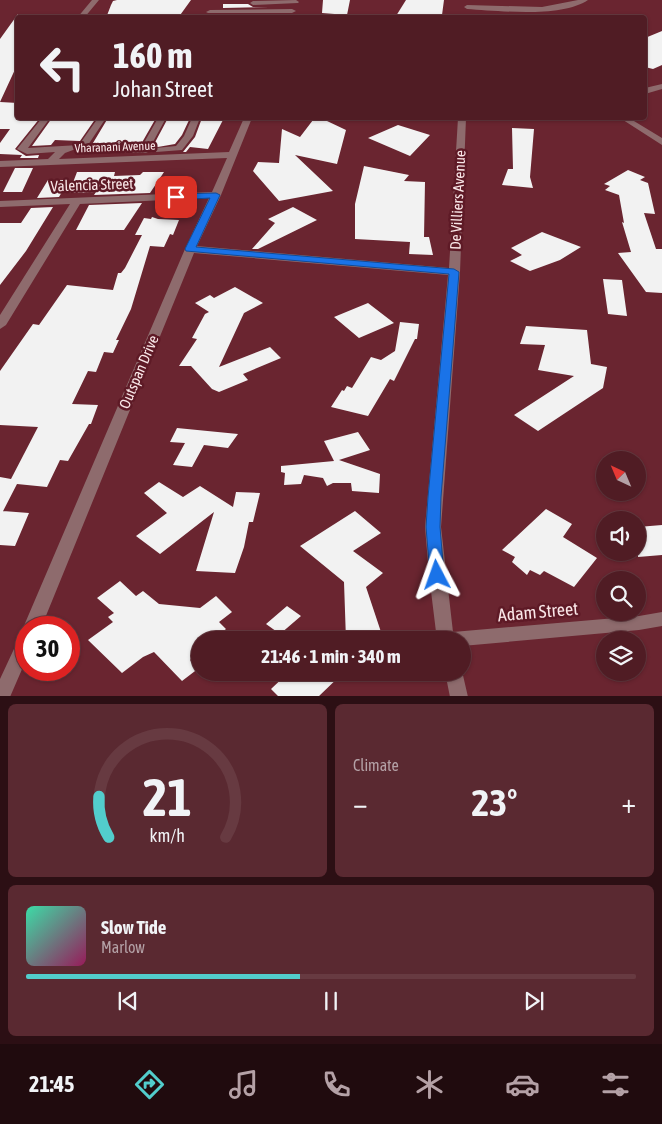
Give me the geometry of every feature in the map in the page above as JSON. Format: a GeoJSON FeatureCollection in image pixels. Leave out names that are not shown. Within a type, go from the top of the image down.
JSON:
{"type":"FeatureCollection","features":[{"type":"Feature","properties":{"kind":"street"},"geometry":{"type":"LineString","coordinates":[[83,15],[96,0]]}},
{"type":"Feature","properties":{"kind":"street"},"geometry":{"type":"LineString","coordinates":[[467,3],[540,10],[563,7],[585,0]]}},
{"type":"Feature","properties":{"kind":"street"},"geometry":{"type":"LineString","coordinates":[[208,15],[254,11],[291,14],[296,1],[241,3]]}},
{"type":"Feature","properties":{"kind":"street"},"geometry":{"type":"LineString","coordinates":[[208,15],[215,4]]}},
{"type":"Feature","properties":{"kind":"street"},"geometry":{"type":"LineString","coordinates":[[647,90],[662,86]]}},
{"type":"Feature","properties":{"kind":"street"},"geometry":{"type":"LineString","coordinates":[[44,120],[22,149],[27,151],[82,147],[144,151],[179,148],[188,136],[195,120]]}},
{"type":"Feature","properties":{"kind":"street"},"geometry":{"type":"LineString","coordinates":[[82,147],[101,120]]}},
{"type":"Feature","properties":{"kind":"street"},"geometry":{"type":"LineString","coordinates":[[144,151],[161,120]]}},
{"type":"Feature","properties":{"kind":"street","name":"Outspan Drive"},"geometry":{"type":"LineString","coordinates":[[37,616],[190,249],[216,195],[247,120]]}},
{"type":"Feature","properties":{"kind":"street","name":"De Villiers Avenue"},"geometry":{"type":"LineString","coordinates":[[445,631],[433,527],[454,272],[462,120]]}},
{"type":"Feature","properties":{"kind":"street"},"geometry":{"type":"LineString","coordinates":[[627,120],[662,142]]}},
{"type":"Feature","properties":{"kind":"street"},"geometry":{"type":"LineString","coordinates":[[52,161],[66,149]]}},
{"type":"Feature","properties":{"kind":"street","name":"Vharanani Avenue"},"geometry":{"type":"LineString","coordinates":[[0,164],[232,155]]}},
{"type":"Feature","properties":{"kind":"street","name":"Valencia Street"},"geometry":{"type":"LineString","coordinates":[[0,204],[216,195]]}},
{"type":"Feature","properties":{"kind":"street"},"geometry":{"type":"LineString","coordinates":[[0,325],[77,201]]}},
{"type":"Feature","properties":{"kind":"street"},"geometry":{"type":"LineString","coordinates":[[190,249],[454,272]]}},
{"type":"Feature","properties":{"kind":"street","name":"Adam Street"},"geometry":{"type":"LineString","coordinates":[[471,638],[639,623],[662,619]]}},
{"type":"Feature","properties":{"kind":"street"},"geometry":{"type":"LineString","coordinates":[[1,696],[15,666]]}},
{"type":"Feature","properties":{"kind":"street"},"geometry":{"type":"LineString","coordinates":[[456,681],[459,696]]}},
{"type":"Feature","properties":{"kind":"building"},"geometry":{"type":"Polygon","coordinates":[[[191,0],[180,15],[107,15],[113,1],[191,0]]]}},
{"type":"Feature","properties":{"kind":"building"},"geometry":{"type":"Polygon","coordinates":[[[323,0],[350,0],[347,15],[322,13],[323,0]]]}},
{"type":"Feature","properties":{"kind":"building"},"geometry":{"type":"Polygon","coordinates":[[[406,0],[444,0],[442,15],[397,15],[406,0]]]}},
{"type":"Feature","properties":{"kind":"building"},"geometry":{"type":"Polygon","coordinates":[[[223,4],[248,4],[253,7],[269,7],[223,8],[223,4]]]}},
{"type":"Feature","properties":{"kind":"building"},"geometry":{"type":"Polygon","coordinates":[[[15,18],[15,70],[0,102],[0,39],[15,18]]]}},
{"type":"Feature","properties":{"kind":"building"},"geometry":{"type":"Polygon","coordinates":[[[662,31],[662,65],[653,69],[647,68],[647,37],[662,31]]]}},
{"type":"Feature","properties":{"kind":"building"},"geometry":{"type":"Polygon","coordinates":[[[0,102],[15,103],[15,120],[38,120],[15,149],[26,156],[39,155],[38,158],[20,158],[22,155],[0,154],[0,143],[10,129],[0,129],[0,102]]]}},
{"type":"Feature","properties":{"kind":"building"},"geometry":{"type":"Polygon","coordinates":[[[51,120],[95,120],[80,141],[55,140],[51,145],[32,146],[51,120]]]}},
{"type":"Feature","properties":{"kind":"building"},"geometry":{"type":"Polygon","coordinates":[[[107,120],[155,120],[140,146],[93,143],[107,120]]]}},
{"type":"Feature","properties":{"kind":"building"},"geometry":{"type":"Polygon","coordinates":[[[167,120],[189,120],[175,144],[152,148],[167,120]]]}},
{"type":"Feature","properties":{"kind":"building"},"geometry":{"type":"Polygon","coordinates":[[[201,120],[223,120],[208,149],[190,147],[186,152],[183,152],[195,137],[201,120]]]}},
{"type":"Feature","properties":{"kind":"building"},"geometry":{"type":"Polygon","coordinates":[[[313,120],[327,121],[346,130],[337,164],[295,155],[333,191],[279,201],[253,171],[258,162],[279,163],[282,129],[300,137],[313,120]]]}},
{"type":"Feature","properties":{"kind":"building"},"geometry":{"type":"Polygon","coordinates":[[[398,125],[430,135],[410,156],[368,138],[398,125]]]}},
{"type":"Feature","properties":{"kind":"building"},"geometry":{"type":"Polygon","coordinates":[[[512,128],[534,129],[530,177],[533,188],[502,185],[508,169],[513,169],[512,128]]]}},
{"type":"Feature","properties":{"kind":"building"},"geometry":{"type":"Polygon","coordinates":[[[364,166],[409,175],[404,181],[425,182],[424,237],[429,237],[433,255],[409,254],[410,242],[355,239],[355,204],[364,166]]]}},
{"type":"Feature","properties":{"kind":"building"},"geometry":{"type":"Polygon","coordinates":[[[15,168],[33,168],[22,192],[3,192],[15,168]]]}},
{"type":"Feature","properties":{"kind":"building"},"geometry":{"type":"Polygon","coordinates":[[[628,170],[645,177],[640,180],[648,183],[655,214],[644,213],[656,249],[662,249],[662,293],[646,292],[618,253],[631,252],[622,222],[624,223],[619,195],[605,190],[610,186],[604,184],[628,170]]]}},
{"type":"Feature","properties":{"kind":"building"},"geometry":{"type":"Polygon","coordinates":[[[77,172],[115,172],[114,176],[140,175],[143,172],[164,172],[150,193],[94,195],[96,192],[69,193],[77,172]]]}},
{"type":"Feature","properties":{"kind":"building"},"geometry":{"type":"Polygon","coordinates":[[[48,180],[69,180],[59,197],[37,198],[48,180]]]}},
{"type":"Feature","properties":{"kind":"building"},"geometry":{"type":"Polygon","coordinates":[[[142,203],[124,230],[76,230],[89,205],[142,203]]]}},
{"type":"Feature","properties":{"kind":"building"},"geometry":{"type":"Polygon","coordinates":[[[53,207],[26,251],[0,285],[0,223],[21,223],[31,208],[53,207]]]}},
{"type":"Feature","properties":{"kind":"building"},"geometry":{"type":"Polygon","coordinates":[[[293,207],[317,220],[258,249],[252,249],[275,223],[268,219],[293,207]]]}},
{"type":"Feature","properties":{"kind":"building"},"geometry":{"type":"Polygon","coordinates":[[[152,217],[179,220],[173,235],[170,234],[164,247],[150,246],[131,309],[116,340],[119,340],[113,353],[104,352],[96,372],[88,371],[72,404],[98,405],[91,424],[89,424],[68,461],[60,460],[47,487],[17,484],[0,517],[0,477],[11,479],[38,427],[0,425],[0,371],[33,324],[39,325],[67,285],[113,290],[118,273],[121,273],[125,268],[142,235],[135,235],[144,218],[151,219],[152,217]]]}},
{"type":"Feature","properties":{"kind":"building"},"geometry":{"type":"Polygon","coordinates":[[[542,232],[581,247],[560,260],[530,271],[510,261],[522,255],[511,248],[542,232]]]}},
{"type":"Feature","properties":{"kind":"building"},"geometry":{"type":"Polygon","coordinates":[[[603,279],[622,280],[627,316],[608,314],[603,279]]]}},
{"type":"Feature","properties":{"kind":"building"},"geometry":{"type":"Polygon","coordinates":[[[235,287],[263,303],[244,313],[219,367],[270,347],[281,358],[243,374],[248,380],[219,392],[212,389],[191,366],[179,366],[197,339],[192,338],[205,314],[209,312],[195,303],[210,295],[214,298],[235,287]]]}},
{"type":"Feature","properties":{"kind":"building"},"geometry":{"type":"Polygon","coordinates":[[[368,303],[394,323],[359,338],[334,317],[368,303]]]}},
{"type":"Feature","properties":{"kind":"building"},"geometry":{"type":"Polygon","coordinates":[[[400,322],[419,324],[417,339],[415,339],[394,381],[390,379],[368,416],[331,407],[342,390],[344,391],[347,386],[352,388],[371,357],[381,360],[395,351],[400,322]]]}},
{"type":"Feature","properties":{"kind":"building"},"geometry":{"type":"Polygon","coordinates":[[[526,326],[587,330],[591,364],[607,367],[603,388],[538,431],[514,415],[574,376],[538,370],[545,345],[520,344],[526,326]]]}},
{"type":"Feature","properties":{"kind":"building"},"geometry":{"type":"Polygon","coordinates":[[[177,428],[238,434],[228,448],[204,445],[192,467],[173,465],[185,443],[170,442],[177,428]]]}},
{"type":"Feature","properties":{"kind":"building"},"geometry":{"type":"Polygon","coordinates":[[[358,432],[370,450],[339,460],[380,474],[379,493],[352,491],[351,483],[333,483],[327,486],[323,478],[304,475],[301,484],[284,485],[285,473],[281,472],[281,466],[334,461],[324,441],[358,432]]]}},
{"type":"Feature","properties":{"kind":"building"},"geometry":{"type":"Polygon","coordinates":[[[159,482],[183,497],[200,486],[233,507],[236,492],[260,493],[253,522],[249,522],[244,547],[235,573],[196,571],[214,512],[160,554],[136,536],[167,513],[144,493],[159,482]]]}},
{"type":"Feature","properties":{"kind":"building"},"geometry":{"type":"Polygon","coordinates":[[[546,509],[572,524],[563,537],[596,557],[596,559],[574,587],[544,571],[540,575],[530,570],[527,575],[512,562],[515,557],[502,550],[546,509]]]}},
{"type":"Feature","properties":{"kind":"building"},"geometry":{"type":"Polygon","coordinates":[[[3,511],[29,513],[15,546],[0,545],[0,517],[3,511]]]}},
{"type":"Feature","properties":{"kind":"building"},"geometry":{"type":"Polygon","coordinates":[[[355,511],[381,533],[353,551],[383,573],[366,587],[381,631],[346,631],[344,582],[300,546],[355,511]]]}},
{"type":"Feature","properties":{"kind":"building"},"geometry":{"type":"Polygon","coordinates":[[[662,525],[662,555],[646,556],[646,526],[662,525]]]}},
{"type":"Feature","properties":{"kind":"building"},"geometry":{"type":"Polygon","coordinates":[[[120,581],[136,596],[143,591],[159,604],[200,608],[216,596],[232,612],[219,622],[226,629],[223,631],[191,631],[191,674],[182,681],[154,652],[143,657],[122,673],[88,640],[113,622],[108,617],[114,613],[97,598],[120,581]]]}},
{"type":"Feature","properties":{"kind":"building"},"geometry":{"type":"Polygon","coordinates":[[[287,606],[301,616],[284,631],[276,631],[266,624],[287,606]]]}},
{"type":"Feature","properties":{"kind":"building"},"geometry":{"type":"Polygon","coordinates":[[[279,681],[335,681],[319,696],[278,696],[271,689],[279,681]]]}},
{"type":"Feature","properties":{"kind":"route"},"geometry":{"type":"LineString","coordinates":[[176,197],[216,195],[190,249],[454,272],[434,497],[433,527],[437,575]]}}]}
